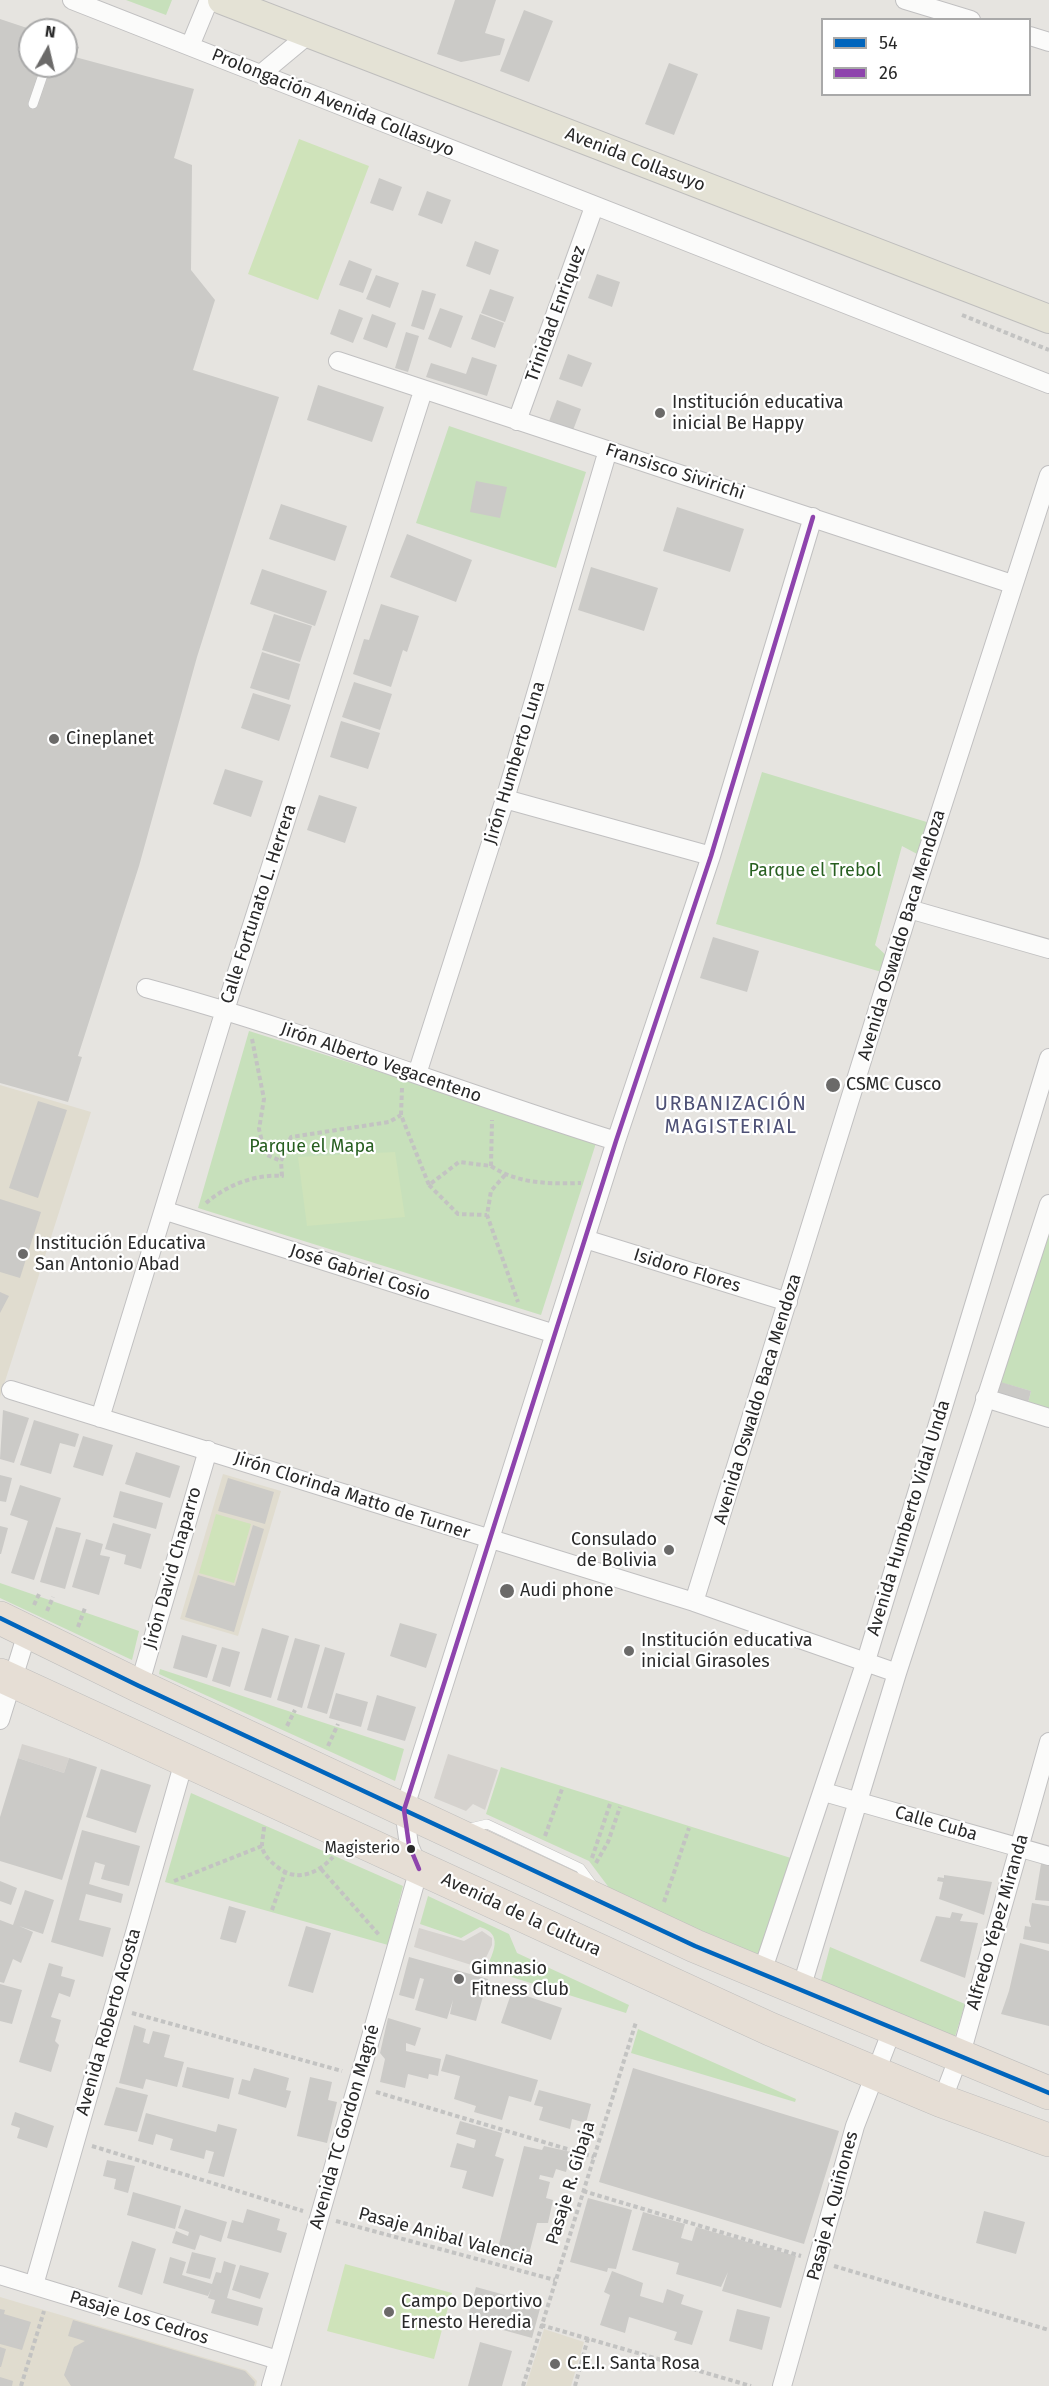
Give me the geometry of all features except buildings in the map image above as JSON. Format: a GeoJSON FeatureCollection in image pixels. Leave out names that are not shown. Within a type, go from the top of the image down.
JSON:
{"type":"FeatureCollection","features":[{"type":"Feature","properties":{"kind":"highway"},"geometry":{"type":"LineString","coordinates":[[24,1623],[139,1686],[761,1975],[1049,2093]]}},
{"type":"Feature","properties":{"kind":"highway","name":"Avenida de la Cultura"},"geometry":{"type":"LineString","coordinates":[[6,1677],[770,2029],[942,2101],[1049,2140]]}},
{"type":"Feature","properties":{"kind":"main road","name":"Avenida Collasuyo"},"geometry":{"type":"LineString","coordinates":[[222,0],[1049,319]]}},
{"type":"Feature","properties":{"kind":"street","name":"Prolongación Avenida Collasuyo"},"geometry":{"type":"LineString","coordinates":[[72,0],[1049,384]]}},
{"type":"Feature","properties":{"kind":"street"},"geometry":{"type":"LineString","coordinates":[[189,46],[209,0]]}},
{"type":"Feature","properties":{"kind":"street"},"geometry":{"type":"LineString","coordinates":[[904,0],[964,18]]}},
{"type":"Feature","properties":{"kind":"street"},"geometry":{"type":"LineString","coordinates":[[261,74],[309,34]]}},
{"type":"Feature","properties":{"kind":"street"},"geometry":{"type":"LineString","coordinates":[[1031,37],[1049,42]]}},
{"type":"Feature","properties":{"kind":"street","name":"Trinidad Enriquez"},"geometry":{"type":"LineString","coordinates":[[517,421],[594,207]]}},
{"type":"Feature","properties":{"kind":"street","name":"Fransisco Sivirichi"},"geometry":{"type":"LineString","coordinates":[[338,361],[1012,584]]}},
{"type":"Feature","properties":{"kind":"street","name":"Calle Fortunato L. Herrera"},"geometry":{"type":"LineString","coordinates":[[100,1418],[166,1211],[225,1010],[423,391]]}},
{"type":"Feature","properties":{"kind":"street","name":"Jirón Humberto Luna"},"geometry":{"type":"LineString","coordinates":[[410,1078],[505,799],[608,450]]}},
{"type":"Feature","properties":{"kind":"street","name":"Avenida Oswaldo Baca Mendoza"},"geometry":{"type":"LineString","coordinates":[[694,1602],[909,909],[1049,475]]}},
{"type":"Feature","properties":{"kind":"street"},"geometry":{"type":"LineString","coordinates":[[419,1869],[409,1845],[404,1810],[616,1141],[711,856],[813,517]]}},
{"type":"Feature","properties":{"kind":"street"},"geometry":{"type":"LineString","coordinates":[[505,799],[711,856]]}},
{"type":"Feature","properties":{"kind":"street"},"geometry":{"type":"LineString","coordinates":[[909,909],[1049,950]]}},
{"type":"Feature","properties":{"kind":"street","name":"Jirón Alberto Vegacenteno"},"geometry":{"type":"LineString","coordinates":[[146,988],[225,1010],[410,1078],[616,1141]]}},
{"type":"Feature","properties":{"kind":"street","name":"Avenida Humberto Vidal Unda"},"geometry":{"type":"LineString","coordinates":[[761,1975],[866,1661],[1049,1058]]}},
{"type":"Feature","properties":{"kind":"street","name":"Avenida Humberto Vidal Unda"},"geometry":{"type":"LineString","coordinates":[[800,1992],[897,1673],[1049,1204]]}},
{"type":"Feature","properties":{"kind":"street","name":"José Gabriel Cosio"},"geometry":{"type":"LineString","coordinates":[[166,1211],[555,1334]]}},
{"type":"Feature","properties":{"kind":"street","name":"Isidoro Flores"},"geometry":{"type":"LineString","coordinates":[[585,1239],[788,1302]]}},
{"type":"Feature","properties":{"kind":"street","name":"Jirón Clorinda Matto de Turner"},"geometry":{"type":"LineString","coordinates":[[11,1390],[694,1602],[897,1673]]}},
{"type":"Feature","properties":{"kind":"street"},"geometry":{"type":"LineString","coordinates":[[985,1398],[1049,1418]]}},
{"type":"Feature","properties":{"kind":"street","name":"Jirón David Chaparro"},"geometry":{"type":"LineString","coordinates":[[139,1686],[208,1450]]}},
{"type":"Feature","properties":{"kind":"street"},"geometry":{"type":"LineString","coordinates":[[1,1715],[6,1677],[24,1623]]}},
{"type":"Feature","properties":{"kind":"street","name":"Alfredo Yépez Miranda"},"geometry":{"type":"LineString","coordinates":[[942,2101],[960,2056],[1049,1742]]}},
{"type":"Feature","properties":{"kind":"street","name":"Avenida Roberto Acosta"},"geometry":{"type":"LineString","coordinates":[[34,2285],[185,1758]]}},
{"type":"Feature","properties":{"kind":"street","name":"Calle Cuba"},"geometry":{"type":"LineString","coordinates":[[824,1792],[1049,1856]]}},
{"type":"Feature","properties":{"kind":"street","name":"Avenida TC Gordon Magné"},"geometry":{"type":"LineString","coordinates":[[271,2386],[419,1869]]}},
{"type":"Feature","properties":{"kind":"street","name":"Pasaje A. Quiñones"},"geometry":{"type":"LineString","coordinates":[[782,2386],[855,2126],[892,2030]]}},
{"type":"Feature","properties":{"kind":"street","name":"Pasaje Los Cedros"},"geometry":{"type":"LineString","coordinates":[[0,2275],[278,2360]]}},
{"type":"Feature","properties":{"kind":"lane"},"geometry":{"type":"LineString","coordinates":[[33,104],[42,78]]}},
{"type":"Feature","properties":{"kind":"path"},"geometry":{"type":"LineString","coordinates":[[251,1033],[264,1099],[259,1129],[264,1154],[281,1161]]}},
{"type":"Feature","properties":{"kind":"path"},"geometry":{"type":"LineString","coordinates":[[410,1078],[401,1115],[429,1185],[458,1214],[487,1215]]}},
{"type":"Feature","properties":{"kind":"path"},"geometry":{"type":"LineString","coordinates":[[490,1166],[492,1112]]}},
{"type":"Feature","properties":{"kind":"path"},"geometry":{"type":"LineString","coordinates":[[200,1207],[221,1190],[267,1175],[282,1176],[281,1161],[291,1137],[389,1122],[401,1115]]}},
{"type":"Feature","properties":{"kind":"path"},"geometry":{"type":"LineString","coordinates":[[429,1185],[459,1162],[490,1166],[522,1181],[581,1183]]}},
{"type":"Feature","properties":{"kind":"path"},"geometry":{"type":"LineString","coordinates":[[505,1175],[491,1191],[487,1215],[519,1306]]}},
{"type":"Feature","properties":{"kind":"path"},"geometry":{"type":"LineString","coordinates":[[24,1623],[53,1597]]}},
{"type":"Feature","properties":{"kind":"path"},"geometry":{"type":"LineString","coordinates":[[76,1635],[85,1608]]}},
{"type":"Feature","properties":{"kind":"path"},"geometry":{"type":"LineString","coordinates":[[283,1733],[295,1710]]}},
{"type":"Feature","properties":{"kind":"path"},"geometry":{"type":"LineString","coordinates":[[325,1752],[338,1724]]}},
{"type":"Feature","properties":{"kind":"path"},"geometry":{"type":"LineString","coordinates":[[545,1837],[562,1789]]}},
{"type":"Feature","properties":{"kind":"path"},"geometry":{"type":"LineString","coordinates":[[592,1858],[610,1804]]}},
{"type":"Feature","properties":{"kind":"path"},"geometry":{"type":"LineString","coordinates":[[596,1863],[608,1842],[620,1807]]}},
{"type":"Feature","properties":{"kind":"path"},"geometry":{"type":"LineString","coordinates":[[264,1827],[262,1846],[266,1857],[285,1872],[298,1876],[321,1869],[333,1857]]}},
{"type":"Feature","properties":{"kind":"path"},"geometry":{"type":"LineString","coordinates":[[661,1910],[689,1828]]}},
{"type":"Feature","properties":{"kind":"path"},"geometry":{"type":"LineString","coordinates":[[174,1881],[262,1846]]}},
{"type":"Feature","properties":{"kind":"path"},"geometry":{"type":"LineString","coordinates":[[321,1869],[386,1943]]}},
{"type":"Feature","properties":{"kind":"path"},"geometry":{"type":"LineString","coordinates":[[272,1910],[285,1872]]}},
{"type":"Feature","properties":{"kind":"path"},"geometry":{"type":"LineString","coordinates":[[129,2012],[352,2074]]}},
{"type":"Feature","properties":{"kind":"path","name":"Pasaje R. Gibaja"},"geometry":{"type":"LineString","coordinates":[[523,2386],[636,2022]]}},
{"type":"Feature","properties":{"kind":"path"},"geometry":{"type":"LineString","coordinates":[[366,2089],[594,2157]]}},
{"type":"Feature","properties":{"kind":"path","name":"Pasaje Anibal Valencia"},"geometry":{"type":"LineString","coordinates":[[90,2145],[320,2216],[555,2280]]}},
{"type":"Feature","properties":{"kind":"path"},"geometry":{"type":"LineString","coordinates":[[21,2386],[44,2312]]}},
{"type":"Feature","properties":{"kind":"path"},"geometry":{"type":"LineString","coordinates":[[541,2325],[751,2386]]}},
{"type":"Feature","properties":{"kind":"path"},"geometry":{"type":"LineString","coordinates":[[575,2386],[588,2338]]}},
{"type":"Feature","properties":{"kind":"shaded area","name":"Institución Educativa San Antonio Abad"},"geometry":{"type":"Polygon","coordinates":[[[0,1085],[91,1112],[0,1397],[0,1085]]]}},
{"type":"Feature","properties":{"kind":"shaded area"},"geometry":{"type":"Polygon","coordinates":[[[223,1474],[281,1491],[238,1636],[180,1619],[223,1474]]]}},
{"type":"Feature","properties":{"kind":"shaded area"},"geometry":{"type":"Polygon","coordinates":[[[22,1744],[69,1758],[64,1773],[18,1758],[22,1744]]]}},
{"type":"Feature","properties":{"kind":"shaded area"},"geometry":{"type":"Polygon","coordinates":[[[448,1754],[498,1770],[485,1810],[473,1804],[466,1811],[434,1798],[448,1754]]]}},
{"type":"Feature","properties":{"kind":"shaded area"},"geometry":{"type":"Polygon","coordinates":[[[419,1928],[464,1941],[482,1931],[492,1938],[492,1945],[481,1968],[414,1947],[419,1928]]]}},
{"type":"Feature","properties":{"kind":"shaded area"},"geometry":{"type":"Polygon","coordinates":[[[0,2297],[246,2370],[257,2381],[256,2386],[0,2386],[0,2297]]]}},
{"type":"Feature","properties":{"kind":"shaded area","name":"C.E.I. Santa Rosa"},"geometry":{"type":"Polygon","coordinates":[[[544,2329],[584,2342],[571,2386],[526,2386],[544,2329]]]}},
{"type":"Feature","properties":{"kind":"green space"},"geometry":{"type":"Polygon","coordinates":[[[126,0],[172,0],[166,15],[126,0]]]}},
{"type":"Feature","properties":{"kind":"green space"},"geometry":{"type":"Polygon","coordinates":[[[299,139],[369,166],[318,300],[248,274],[299,139]]]}},
{"type":"Feature","properties":{"kind":"green space"},"geometry":{"type":"Polygon","coordinates":[[[449,426],[586,472],[556,568],[416,523],[449,426]]]}},
{"type":"Feature","properties":{"kind":"green space","name":"Parque el Trebol"},"geometry":{"type":"Polygon","coordinates":[[[762,772],[930,823],[919,855],[902,846],[875,945],[889,958],[885,973],[716,924],[762,772]]]}},
{"type":"Feature","properties":{"kind":"green space","name":"Parque el Mapa"},"geometry":{"type":"Polygon","coordinates":[[[249,1031],[597,1140],[541,1315],[198,1208],[249,1031]]]}},
{"type":"Feature","properties":{"kind":"green space"},"geometry":{"type":"Polygon","coordinates":[[[395,1152],[405,1217],[307,1226],[298,1157],[395,1152]]]}},
{"type":"Feature","properties":{"kind":"green space"},"geometry":{"type":"Polygon","coordinates":[[[1049,1233],[1049,1409],[1028,1403],[1031,1391],[999,1382],[1049,1233]]]}},
{"type":"Feature","properties":{"kind":"green space"},"geometry":{"type":"Polygon","coordinates":[[[216,1514],[251,1524],[234,1583],[199,1573],[216,1514]]]}},
{"type":"Feature","properties":{"kind":"green space"},"geometry":{"type":"Polygon","coordinates":[[[0,1583],[139,1631],[132,1660],[0,1598],[0,1583]]]}},
{"type":"Feature","properties":{"kind":"green space"},"geometry":{"type":"Polygon","coordinates":[[[160,1669],[404,1749],[395,1781],[159,1674],[160,1669]]]}},
{"type":"Feature","properties":{"kind":"green space"},"geometry":{"type":"Polygon","coordinates":[[[501,1767],[794,1859],[763,1961],[610,1889],[589,1861],[486,1814],[501,1767]]]}},
{"type":"Feature","properties":{"kind":"green space"},"geometry":{"type":"Polygon","coordinates":[[[191,1793],[403,1886],[388,1945],[165,1882],[191,1793]]]}},
{"type":"Feature","properties":{"kind":"green space"},"geometry":{"type":"Polygon","coordinates":[[[428,1896],[509,1934],[517,1953],[629,2005],[626,2013],[486,1969],[495,1945],[492,1934],[480,1927],[461,1938],[420,1924],[428,1896]]]}},
{"type":"Feature","properties":{"kind":"green space"},"geometry":{"type":"Polygon","coordinates":[[[830,1947],[965,2004],[954,2040],[820,1984],[830,1947]]]}},
{"type":"Feature","properties":{"kind":"green space"},"geometry":{"type":"Polygon","coordinates":[[[638,2029],[796,2099],[795,2102],[631,2053],[638,2029]]]}},
{"type":"Feature","properties":{"kind":"green space","name":"Campo Deportivo Ernesto Heredia"},"geometry":{"type":"Polygon","coordinates":[[[345,2264],[452,2293],[434,2359],[327,2331],[345,2264]]]}},
{"type":"Feature","properties":{"kind":"transit line","name":"26"},"geometry":{"type":"LineString","coordinates":[[419,1869],[409,1845],[404,1810],[616,1141],[711,856],[813,517]]}},
{"type":"Feature","properties":{"kind":"transit line","name":"54"},"geometry":{"type":"LineString","coordinates":[[0,1618],[139,1686],[695,1946],[1049,2093]]}},
{"type":"Feature","properties":{"kind":"place","name":"Institución educativa inicial Be Happy"},"geometry":{"type":"Point","coordinates":[660,413]}},
{"type":"Feature","properties":{"kind":"place","name":"Cineplanet"},"geometry":{"type":"Point","coordinates":[54,739]}},
{"type":"Feature","properties":{"kind":"place","name":"CSMC Cusco"},"geometry":{"type":"Point","coordinates":[833,1085]}},
{"type":"Feature","properties":{"kind":"place","name":"Institución Educativa San Antonio Abad"},"geometry":{"type":"Point","coordinates":[23,1254]}},
{"type":"Feature","properties":{"kind":"place","name":"Consulado de Bolivia"},"geometry":{"type":"Point","coordinates":[669,1550]}},
{"type":"Feature","properties":{"kind":"place","name":"Audi phone"},"geometry":{"type":"Point","coordinates":[507,1591]}},
{"type":"Feature","properties":{"kind":"place","name":"Institución educativa inicial Girasoles"},"geometry":{"type":"Point","coordinates":[629,1651]}},
{"type":"Feature","properties":{"kind":"place","name":"Magisterio"},"geometry":{"type":"Point","coordinates":[411,1849]}},
{"type":"Feature","properties":{"kind":"place","name":"Gimnasio Fitness Club"},"geometry":{"type":"Point","coordinates":[459,1979]}},
{"type":"Feature","properties":{"kind":"place","name":"Campo Deportivo Ernesto Heredia"},"geometry":{"type":"Point","coordinates":[389,2312]}},
{"type":"Feature","properties":{"kind":"place","name":"C.E.I. Santa Rosa"},"geometry":{"type":"Point","coordinates":[555,2364]}},
{"type":"Feature","properties":{"kind":"district","name":"URBANIZACIÓN MAGISTERIAL"},"geometry":{"type":"Point","coordinates":[731,1116]}}]}
